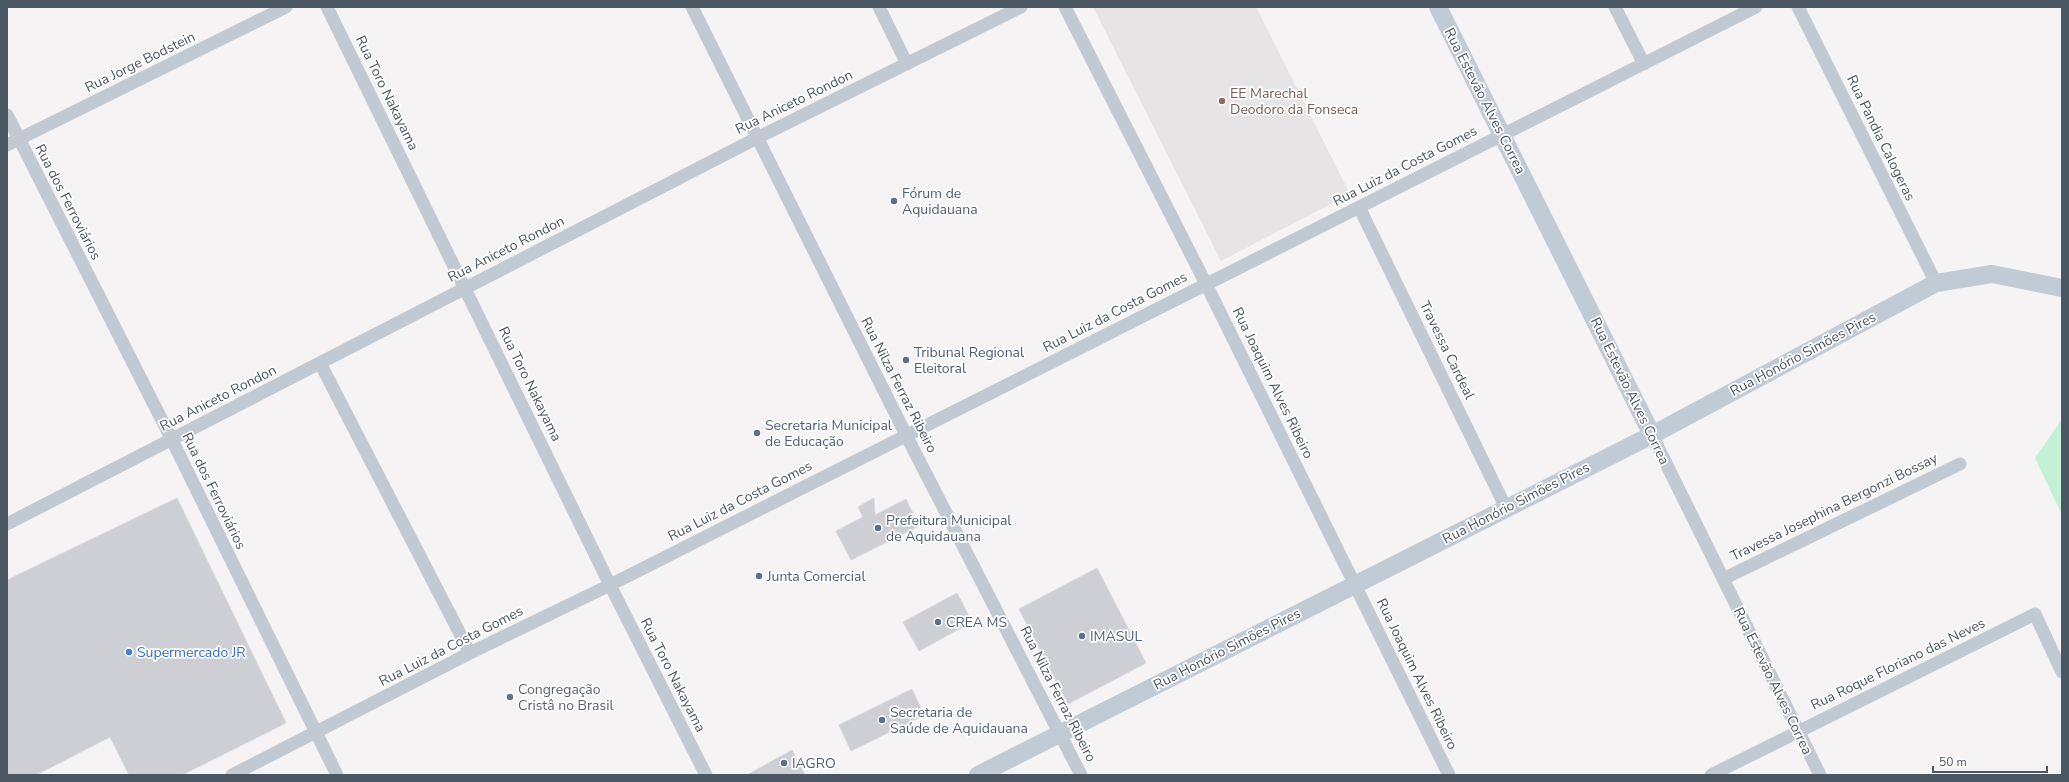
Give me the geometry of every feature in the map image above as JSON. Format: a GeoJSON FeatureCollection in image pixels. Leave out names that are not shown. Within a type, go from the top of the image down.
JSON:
{"type":"FeatureCollection","features":[{"type":"Feature","properties":{"kind":"main road","name":"Rua Estevão Alves Correa"},"geometry":{"type":"LineString","coordinates":[[1438,7],[1652,435]]}},
{"type":"Feature","properties":{"kind":"main road","name":"Rua Honório Simões Pires"},"geometry":{"type":"LineString","coordinates":[[978,775],[1652,435],[1936,283],[1992,274],[2062,288]]}},
{"type":"Feature","properties":{"kind":"street","name":"Rua Jorge Bodstein"},"geometry":{"type":"LineString","coordinates":[[7,145],[286,7]]}},
{"type":"Feature","properties":{"kind":"street","name":"Rua Toro Nakayama"},"geometry":{"type":"LineString","coordinates":[[327,7],[610,585],[706,775]]}},
{"type":"Feature","properties":{"kind":"street","name":"Rua Nilza Ferraz Ribeiro"},"geometry":{"type":"LineString","coordinates":[[692,7],[906,435],[1081,775]]}},
{"type":"Feature","properties":{"kind":"street"},"geometry":{"type":"LineString","coordinates":[[879,7],[907,64]]}},
{"type":"Feature","properties":{"kind":"street","name":"Rua Aniceto Rondon"},"geometry":{"type":"LineString","coordinates":[[7,524],[757,138],[1021,7]]}},
{"type":"Feature","properties":{"kind":"street","name":"Rua Joaquim Alves Ribeiro"},"geometry":{"type":"LineString","coordinates":[[1066,7],[1206,284],[1449,775]]}},
{"type":"Feature","properties":{"kind":"street"},"geometry":{"type":"LineString","coordinates":[[1615,7],[1644,64]]}},
{"type":"Feature","properties":{"kind":"street","name":"Rua Luiz da Costa Gomes"},"geometry":{"type":"LineString","coordinates":[[232,775],[470,653],[610,585],[1756,7]]}},
{"type":"Feature","properties":{"kind":"street","name":"Rua Pandia Calogeras"},"geometry":{"type":"LineString","coordinates":[[1798,7],[1936,283]]}},
{"type":"Feature","properties":{"kind":"street","name":"Rua dos Ferroviários"},"geometry":{"type":"LineString","coordinates":[[7,115],[172,440],[337,775]]}},
{"type":"Feature","properties":{"kind":"street","name":"Travessa Cardeal"},"geometry":{"type":"LineString","coordinates":[[1359,207],[1506,508]]}},
{"type":"Feature","properties":{"kind":"street"},"geometry":{"type":"LineString","coordinates":[[320,363],[470,653]]}},
{"type":"Feature","properties":{"kind":"street","name":"Rua Estevão Alves Correa"},"geometry":{"type":"LineString","coordinates":[[1652,435],[1820,775]]}},
{"type":"Feature","properties":{"kind":"street","name":"Travessa Josephina Bergonzi Bossay"},"geometry":{"type":"LineString","coordinates":[[1723,579],[1960,464]]}},
{"type":"Feature","properties":{"kind":"street","name":"Rua Roque Floriano das Neves"},"geometry":{"type":"LineString","coordinates":[[1711,775],[2035,614],[2062,672]]}},
{"type":"Feature","properties":{"kind":"shaded area","name":"EE Marechal Deodoro da Fonseca"},"geometry":{"type":"Polygon","coordinates":[[[1093,7],[1256,7],[1350,194],[1221,261],[1093,7]]]}},
{"type":"Feature","properties":{"kind":"green space"},"geometry":{"type":"Polygon","coordinates":[[[2062,419],[2062,515],[2035,458],[2062,419]]]}},
{"type":"Feature","properties":{"kind":"building","name":"Supermercado JR"},"geometry":{"type":"Polygon","coordinates":[[[177,498],[286,723],[182,775],[129,775],[110,737],[36,775],[7,775],[7,580],[177,498]]]}},
{"type":"Feature","properties":{"kind":"building","name":"Prefeitura Municipal de Aquidauana"},"geometry":{"type":"Polygon","coordinates":[[[874,498],[875,515],[906,499],[919,526],[851,560],[836,531],[863,517],[858,507],[874,498]]]}},
{"type":"Feature","properties":{"kind":"building","name":"IMASUL"},"geometry":{"type":"Polygon","coordinates":[[[1097,568],[1146,663],[1068,704],[1019,609],[1097,568]]]}},
{"type":"Feature","properties":{"kind":"building","name":"CREA MS"},"geometry":{"type":"Polygon","coordinates":[[[957,593],[972,622],[919,651],[903,622],[957,593]]]}},
{"type":"Feature","properties":{"kind":"building","name":"Secretaria de Saúde de Aquidauana"},"geometry":{"type":"Polygon","coordinates":[[[912,689],[924,715],[851,751],[839,725],[912,689]]]}},
{"type":"Feature","properties":{"kind":"building","name":"IAGRO"},"geometry":{"type":"Polygon","coordinates":[[[792,750],[805,775],[747,775],[792,750]]]}},
{"type":"Feature","properties":{"kind":"place","name":"EE Marechal Deodoro da Fonseca"},"geometry":{"type":"Point","coordinates":[1222,101]}},
{"type":"Feature","properties":{"kind":"place","name":"Fórum de Aquidauana"},"geometry":{"type":"Point","coordinates":[894,201]}},
{"type":"Feature","properties":{"kind":"place","name":"Tribunal Regional Eleitoral"},"geometry":{"type":"Point","coordinates":[906,360]}},
{"type":"Feature","properties":{"kind":"place","name":"Secretaria Municipal de Educação"},"geometry":{"type":"Point","coordinates":[757,433]}},
{"type":"Feature","properties":{"kind":"place","name":"Prefeitura Municipal de Aquidauana"},"geometry":{"type":"Point","coordinates":[878,528]}},
{"type":"Feature","properties":{"kind":"place","name":"Junta Comercial"},"geometry":{"type":"Point","coordinates":[759,576]}},
{"type":"Feature","properties":{"kind":"place","name":"CREA MS"},"geometry":{"type":"Point","coordinates":[938,622]}},
{"type":"Feature","properties":{"kind":"place","name":"IMASUL"},"geometry":{"type":"Point","coordinates":[1082,636]}},
{"type":"Feature","properties":{"kind":"place","name":"Supermercado JR"},"geometry":{"type":"Point","coordinates":[129,652]}},
{"type":"Feature","properties":{"kind":"place","name":"Congregação Cristâ no Brasil"},"geometry":{"type":"Point","coordinates":[510,697]}},
{"type":"Feature","properties":{"kind":"place","name":"Secretaria de Saúde de Aquidauana"},"geometry":{"type":"Point","coordinates":[882,720]}},
{"type":"Feature","properties":{"kind":"place","name":"IAGRO"},"geometry":{"type":"Point","coordinates":[784,763]}}]}
